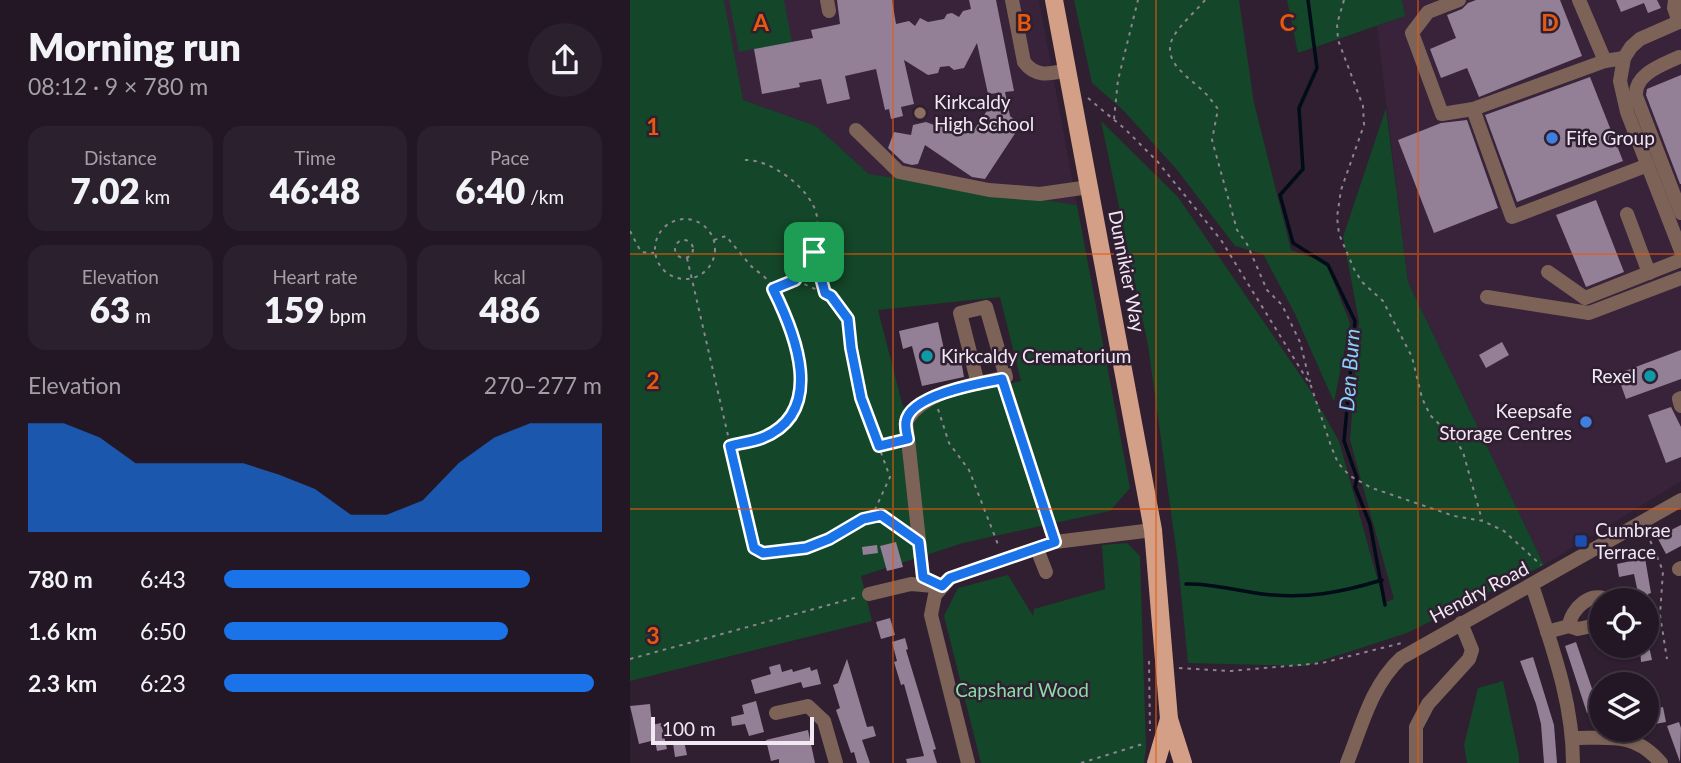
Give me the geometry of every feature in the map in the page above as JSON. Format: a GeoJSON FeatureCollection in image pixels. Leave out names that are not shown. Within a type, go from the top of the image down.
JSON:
{"type":"FeatureCollection","features":[{"type":"Feature","properties":{"kind":"main road","name":"Dunnikier Way"},"geometry":{"type":"LineString","coordinates":[[1054,0],[1153,530],[1170,664],[1169,719],[1183,763]]}},
{"type":"Feature","properties":{"kind":"main road","name":"Dunnikier Way"},"geometry":{"type":"LineString","coordinates":[[1153,755],[1169,719]]}},
{"type":"Feature","properties":{"kind":"street"},"geometry":{"type":"LineString","coordinates":[[1012,0],[1024,62],[1029,69],[1045,75],[1067,70]]}},
{"type":"Feature","properties":{"kind":"street"},"geometry":{"type":"LineString","coordinates":[[1459,0],[1428,12],[1412,33],[1442,114],[1473,108],[1605,61],[1624,58]]}},
{"type":"Feature","properties":{"kind":"street"},"geometry":{"type":"LineString","coordinates":[[1579,0],[1605,61]]}},
{"type":"Feature","properties":{"kind":"street"},"geometry":{"type":"LineString","coordinates":[[1675,0],[1674,8],[1680,21],[1640,39],[1631,47],[1624,58],[1620,81],[1622,96],[1681,251]]}},
{"type":"Feature","properties":{"kind":"street"},"geometry":{"type":"LineString","coordinates":[[1679,57],[1648,73],[1635,89],[1681,214]]}},
{"type":"Feature","properties":{"kind":"street"},"geometry":{"type":"LineString","coordinates":[[1473,108],[1512,217],[1648,165]]}},
{"type":"Feature","properties":{"kind":"street"},"geometry":{"type":"LineString","coordinates":[[856,130],[899,172],[989,190],[1040,194],[1089,187]]}},
{"type":"Feature","properties":{"kind":"street"},"geometry":{"type":"LineString","coordinates":[[1628,214],[1649,272]]}},
{"type":"Feature","properties":{"kind":"street"},"geometry":{"type":"LineString","coordinates":[[1548,272],[1585,298],[1681,260]]}},
{"type":"Feature","properties":{"kind":"street"},"geometry":{"type":"LineString","coordinates":[[1487,296],[1589,313],[1681,278]]}},
{"type":"Feature","properties":{"kind":"street"},"geometry":{"type":"LineString","coordinates":[[942,586],[923,577],[905,421],[913,408],[950,390],[1002,379],[1006,377],[986,307],[960,313],[978,384]]}},
{"type":"Feature","properties":{"kind":"street"},"geometry":{"type":"LineString","coordinates":[[1002,379],[1055,542]]}},
{"type":"Feature","properties":{"kind":"street","name":"Hendry Road"},"geometry":{"type":"LineString","coordinates":[[1347,763],[1370,701],[1387,671],[1401,658],[1681,502]]}},
{"type":"Feature","properties":{"kind":"street"},"geometry":{"type":"LineString","coordinates":[[968,763],[931,615],[935,595],[942,586],[950,578],[1055,542],[1153,530]]}},
{"type":"Feature","properties":{"kind":"street"},"geometry":{"type":"LineString","coordinates":[[1037,548],[1046,572]]}},
{"type":"Feature","properties":{"kind":"street"},"geometry":{"type":"LineString","coordinates":[[869,594],[911,584],[942,586]]}},
{"type":"Feature","properties":{"kind":"street"},"geometry":{"type":"LineString","coordinates":[[1532,585],[1565,689],[1573,738],[1573,763]]}},
{"type":"Feature","properties":{"kind":"street"},"geometry":{"type":"LineString","coordinates":[[1569,626],[1569,618],[1576,607],[1589,600]]}},
{"type":"Feature","properties":{"kind":"street"},"geometry":{"type":"LineString","coordinates":[[1416,763],[1416,727],[1428,704],[1469,660],[1472,650],[1461,623]]}},
{"type":"Feature","properties":{"kind":"street"},"geometry":{"type":"LineString","coordinates":[[1547,632],[1569,626],[1578,629],[1589,627]]}},
{"type":"Feature","properties":{"kind":"street"},"geometry":{"type":"LineString","coordinates":[[776,713],[808,706],[824,721],[836,763]]}},
{"type":"Feature","properties":{"kind":"street"},"geometry":{"type":"LineString","coordinates":[[1573,738],[1623,738],[1649,749],[1661,763]]}},
{"type":"Feature","properties":{"kind":"path"},"geometry":{"type":"LineString","coordinates":[[1114,120],[1118,80],[1138,0]]}},
{"type":"Feature","properties":{"kind":"path"},"geometry":{"type":"LineString","coordinates":[[1205,0],[1175,34],[1170,48],[1172,60],[1182,73],[1208,95],[1218,109],[1212,140],[1237,230],[1247,244],[1267,290],[1282,305],[1300,342],[1311,386],[1338,463],[1350,476],[1363,484],[1454,516],[1483,521],[1504,531],[1552,574]]}},
{"type":"Feature","properties":{"kind":"path"},"geometry":{"type":"LineString","coordinates":[[1344,0],[1337,24],[1338,40],[1363,106],[1364,125],[1341,190],[1336,217],[1339,234],[1354,269],[1362,282],[1383,301],[1412,358],[1422,398],[1430,415],[1457,442],[1463,452],[1483,521]]}},
{"type":"Feature","properties":{"kind":"path"},"geometry":{"type":"LineString","coordinates":[[1085,96],[1157,161],[1221,240],[1311,386]]}},
{"type":"Feature","properties":{"kind":"path"},"geometry":{"type":"LineString","coordinates":[[745,160],[756,160],[789,177],[811,202],[817,215],[814,252],[825,293]]}},
{"type":"Feature","properties":{"kind":"path"},"geometry":{"type":"LineString","coordinates":[[694,220],[710,232],[714,240],[713,260],[709,269],[692,279],[682,280],[664,271],[655,253],[659,234],[674,221],[694,220]]}},
{"type":"Feature","properties":{"kind":"path"},"geometry":{"type":"LineString","coordinates":[[630,231],[642,252],[655,253]]}},
{"type":"Feature","properties":{"kind":"path"},"geometry":{"type":"LineString","coordinates":[[714,240],[726,236],[773,289],[793,331],[800,377],[797,403],[790,416],[763,438],[730,446]]}},
{"type":"Feature","properties":{"kind":"path"},"geometry":{"type":"LineString","coordinates":[[682,241],[688,242],[693,249],[687,258],[676,252],[676,246],[682,241]]}},
{"type":"Feature","properties":{"kind":"path"},"geometry":{"type":"LineString","coordinates":[[773,289],[795,280],[814,252]]}},
{"type":"Feature","properties":{"kind":"path"},"geometry":{"type":"LineString","coordinates":[[687,258],[754,548],[763,553],[806,548],[872,516],[881,515],[919,542]]}},
{"type":"Feature","properties":{"kind":"path"},"geometry":{"type":"LineString","coordinates":[[795,280],[831,296],[848,319],[861,398],[890,477],[872,516]]}},
{"type":"Feature","properties":{"kind":"path"},"geometry":{"type":"LineString","coordinates":[[935,398],[949,443],[969,470],[1003,560]]}},
{"type":"Feature","properties":{"kind":"path"},"geometry":{"type":"LineString","coordinates":[[879,446],[908,439]]}},
{"type":"Feature","properties":{"kind":"path"},"geometry":{"type":"LineString","coordinates":[[1643,522],[1663,571],[1660,615],[1667,659]]}},
{"type":"Feature","properties":{"kind":"path"},"geometry":{"type":"LineString","coordinates":[[630,659],[869,594]]}},
{"type":"Feature","properties":{"kind":"path"},"geometry":{"type":"LineString","coordinates":[[1150,731],[1147,661],[1231,671],[1322,663],[1400,643],[1424,644]]}},
{"type":"Feature","properties":{"kind":"path"},"geometry":{"type":"LineString","coordinates":[[1081,763],[1150,742],[1153,755]]}},
{"type":"Feature","properties":{"kind":"shaded area","name":"Kirkcaldy High School"},"geometry":{"type":"Polygon","coordinates":[[[724,0],[1039,0],[1077,205],[869,174],[816,126],[743,100],[724,0]]]}},
{"type":"Feature","properties":{"kind":"shaded area"},"geometry":{"type":"Polygon","coordinates":[[[1402,0],[1681,0],[1681,481],[1544,565],[1408,282],[1377,26],[1405,16],[1402,0]]]}},
{"type":"Feature","properties":{"kind":"green space"},"geometry":{"type":"Polygon","coordinates":[[[630,0],[724,0],[743,100],[816,126],[869,174],[1077,205],[1130,488],[1110,511],[963,543],[861,576],[872,621],[630,681],[630,0]],[[1000,297],[878,310],[903,407],[1021,381],[1000,297]]]}},
{"type":"Feature","properties":{"kind":"green space"},"geometry":{"type":"Polygon","coordinates":[[[729,0],[784,0],[792,42],[739,52],[729,0]]]}},
{"type":"Feature","properties":{"kind":"green space"},"geometry":{"type":"Polygon","coordinates":[[[1074,0],[1239,0],[1254,103],[1291,250],[1326,263],[1350,323],[1334,402],[1295,314],[1263,254],[1235,246],[1178,171],[1123,110],[1092,83],[1074,0]]]}},
{"type":"Feature","properties":{"kind":"green space"},"geometry":{"type":"Polygon","coordinates":[[[1287,0],[1402,0],[1405,16],[1298,53],[1287,0]]]}},
{"type":"Feature","properties":{"kind":"green space"},"geometry":{"type":"Polygon","coordinates":[[[1386,108],[1408,282],[1544,565],[1407,633],[1305,666],[1188,663],[1178,563],[1148,345],[1101,121],[1178,197],[1309,388],[1339,441],[1384,603],[1394,599],[1350,440],[1359,321],[1343,237],[1386,108]]]}},
{"type":"Feature","properties":{"kind":"green space","name":"Capshard Wood"},"geometry":{"type":"Polygon","coordinates":[[[1127,543],[1140,556],[1146,747],[1144,763],[981,763],[944,616],[958,588],[1008,575],[1033,616],[1034,609],[1105,589],[1102,545],[1127,543]]]}},
{"type":"Feature","properties":{"kind":"green space"},"geometry":{"type":"Polygon","coordinates":[[[1503,681],[1519,763],[1467,763],[1464,745],[1478,688],[1503,681]]]}},
{"type":"Feature","properties":{"kind":"building"},"geometry":{"type":"Polygon","coordinates":[[[837,0],[892,0],[896,24],[909,21],[915,26],[920,18],[928,22],[944,19],[947,14],[952,13],[959,17],[963,11],[971,9],[969,0],[996,0],[1014,91],[1005,92],[1010,116],[1017,122],[1018,129],[985,179],[972,177],[925,145],[918,164],[912,165],[904,163],[888,148],[894,132],[911,135],[913,125],[926,122],[937,126],[951,117],[972,133],[999,93],[988,94],[977,43],[964,68],[954,70],[949,66],[940,67],[938,73],[928,75],[904,60],[914,104],[901,107],[903,116],[891,119],[889,109],[885,110],[876,69],[845,76],[850,99],[827,104],[821,79],[799,83],[800,87],[762,94],[754,49],[813,38],[811,30],[840,24],[837,0]]]}},
{"type":"Feature","properties":{"kind":"building"},"geometry":{"type":"Polygon","coordinates":[[[1476,0],[1560,0],[1582,56],[1479,97],[1467,68],[1441,78],[1430,49],[1456,38],[1447,15],[1476,0]]]}},
{"type":"Feature","properties":{"kind":"building"},"geometry":{"type":"Polygon","coordinates":[[[1616,0],[1657,0],[1661,8],[1648,13],[1644,3],[1621,12],[1616,0]]]}},
{"type":"Feature","properties":{"kind":"building"},"geometry":{"type":"Polygon","coordinates":[[[1681,75],[1680,184],[1646,95],[1647,89],[1681,75]]]}},
{"type":"Feature","properties":{"kind":"building","name":"Fife Group"},"geometry":{"type":"Polygon","coordinates":[[[1590,77],[1623,161],[1517,202],[1485,115],[1590,77]]]}},
{"type":"Feature","properties":{"kind":"building"},"geometry":{"type":"Polygon","coordinates":[[[1467,120],[1498,208],[1434,233],[1398,140],[1441,123],[1467,120]]]}},
{"type":"Feature","properties":{"kind":"building"},"geometry":{"type":"Polygon","coordinates":[[[1596,200],[1624,272],[1586,287],[1556,215],[1596,200]]]}},
{"type":"Feature","properties":{"kind":"building","name":"Kirkcaldy Crematorium"},"geometry":{"type":"Polygon","coordinates":[[[938,322],[947,363],[961,360],[964,377],[922,386],[912,346],[903,349],[899,331],[938,322]]]}},
{"type":"Feature","properties":{"kind":"building"},"geometry":{"type":"Polygon","coordinates":[[[1502,342],[1509,355],[1486,368],[1479,355],[1502,342]]]}},
{"type":"Feature","properties":{"kind":"building","name":"Rexel"},"geometry":{"type":"Polygon","coordinates":[[[1681,350],[1681,379],[1626,399],[1617,374],[1681,350]]]}},
{"type":"Feature","properties":{"kind":"building"},"geometry":{"type":"Polygon","coordinates":[[[1671,407],[1681,427],[1681,457],[1666,463],[1648,415],[1671,407]]]}},
{"type":"Feature","properties":{"kind":"building"},"geometry":{"type":"Polygon","coordinates":[[[1681,525],[1681,546],[1666,554],[1657,537],[1681,525]]]}},
{"type":"Feature","properties":{"kind":"building"},"geometry":{"type":"Polygon","coordinates":[[[896,542],[903,567],[887,571],[880,546],[896,542]]]}},
{"type":"Feature","properties":{"kind":"building"},"geometry":{"type":"Polygon","coordinates":[[[877,545],[878,553],[863,555],[862,547],[877,545]]]}},
{"type":"Feature","properties":{"kind":"building"},"geometry":{"type":"Polygon","coordinates":[[[1645,558],[1650,588],[1637,588],[1634,574],[1619,577],[1617,564],[1645,558]]]}},
{"type":"Feature","properties":{"kind":"building"},"geometry":{"type":"Polygon","coordinates":[[[890,618],[895,635],[881,639],[876,622],[890,618]]]}},
{"type":"Feature","properties":{"kind":"building"},"geometry":{"type":"Polygon","coordinates":[[[905,638],[906,650],[936,749],[933,750],[937,763],[907,763],[906,759],[924,756],[904,684],[901,685],[894,662],[897,661],[892,642],[905,638]]]}},
{"type":"Feature","properties":{"kind":"building"},"geometry":{"type":"Polygon","coordinates":[[[1576,642],[1589,680],[1589,712],[1587,713],[1565,646],[1576,642]]]}},
{"type":"Feature","properties":{"kind":"building"},"geometry":{"type":"Polygon","coordinates":[[[1533,657],[1554,725],[1557,763],[1544,763],[1541,724],[1520,661],[1533,657]]]}},
{"type":"Feature","properties":{"kind":"building"},"geometry":{"type":"Polygon","coordinates":[[[1641,658],[1652,658],[1652,660],[1641,662],[1641,658]]]}},
{"type":"Feature","properties":{"kind":"building"},"geometry":{"type":"Polygon","coordinates":[[[847,659],[867,727],[873,726],[876,736],[862,740],[870,763],[857,763],[836,710],[840,708],[833,685],[838,683],[847,659]]]}},
{"type":"Feature","properties":{"kind":"building"},"geometry":{"type":"Polygon","coordinates":[[[780,664],[782,672],[810,667],[811,671],[817,669],[821,684],[803,688],[801,682],[755,694],[751,680],[771,674],[769,667],[780,664]]]}},
{"type":"Feature","properties":{"kind":"building"},"geometry":{"type":"Polygon","coordinates":[[[756,701],[764,732],[749,736],[745,724],[732,726],[731,717],[744,714],[742,705],[756,701]]]}},
{"type":"Feature","properties":{"kind":"building"},"geometry":{"type":"Polygon","coordinates":[[[650,704],[652,725],[661,723],[667,749],[657,751],[655,740],[639,744],[630,706],[650,704]]]}},
{"type":"Feature","properties":{"kind":"building"},"geometry":{"type":"Polygon","coordinates":[[[1663,707],[1666,722],[1659,723],[1659,708],[1663,707]]]}},
{"type":"Feature","properties":{"kind":"building"},"geometry":{"type":"Polygon","coordinates":[[[1679,722],[1681,728],[1680,762],[1667,726],[1679,722]]]}},
{"type":"Feature","properties":{"kind":"building"},"geometry":{"type":"Polygon","coordinates":[[[808,730],[815,763],[779,763],[779,759],[771,761],[766,740],[808,730]]]}},
{"type":"Feature","properties":{"kind":"building"},"geometry":{"type":"Polygon","coordinates":[[[684,741],[687,755],[675,757],[673,743],[684,741]]]}},
{"type":"Feature","properties":{"kind":"waterway","name":"Den Burn"},"geometry":{"type":"LineString","coordinates":[[1308,0],[1317,68],[1299,108],[1303,169],[1280,195],[1293,243],[1328,265],[1355,321],[1344,441],[1357,478],[1355,487],[1370,524],[1385,605]]}},
{"type":"Feature","properties":{"kind":"waterway"},"geometry":{"type":"LineString","coordinates":[[1186,584],[1294,596],[1337,591],[1382,580]]}},
{"type":"Feature","properties":{"kind":"place","name":"Kirkcaldy High School"},"geometry":{"type":"Point","coordinates":[920,113]}},
{"type":"Feature","properties":{"kind":"place","name":"Fife Group"},"geometry":{"type":"Point","coordinates":[1552,138]}},
{"type":"Feature","properties":{"kind":"place","name":"Kirkcaldy Crematorium"},"geometry":{"type":"Point","coordinates":[927,356]}},
{"type":"Feature","properties":{"kind":"place","name":"Rexel"},"geometry":{"type":"Point","coordinates":[1650,376]}},
{"type":"Feature","properties":{"kind":"place","name":"Keepsafe Storage Centres"},"geometry":{"type":"Point","coordinates":[1586,422]}},
{"type":"Feature","properties":{"kind":"place","name":"Cumbrae Terrace"},"geometry":{"type":"Point","coordinates":[1581,541]}},
{"type":"Feature","properties":{"kind":"route"},"geometry":{"type":"LineString","coordinates":[[814,252],[825,293],[831,296],[848,319],[861,398],[879,446],[908,439],[905,421],[913,408],[950,390],[1002,379],[1055,542],[950,578],[942,586],[923,577],[919,542],[881,515],[863,519],[829,539],[806,548],[763,553],[754,548],[730,446],[763,438],[790,416],[797,403],[800,392],[798,354],[793,331],[773,289],[795,280],[814,252]]}}]}
